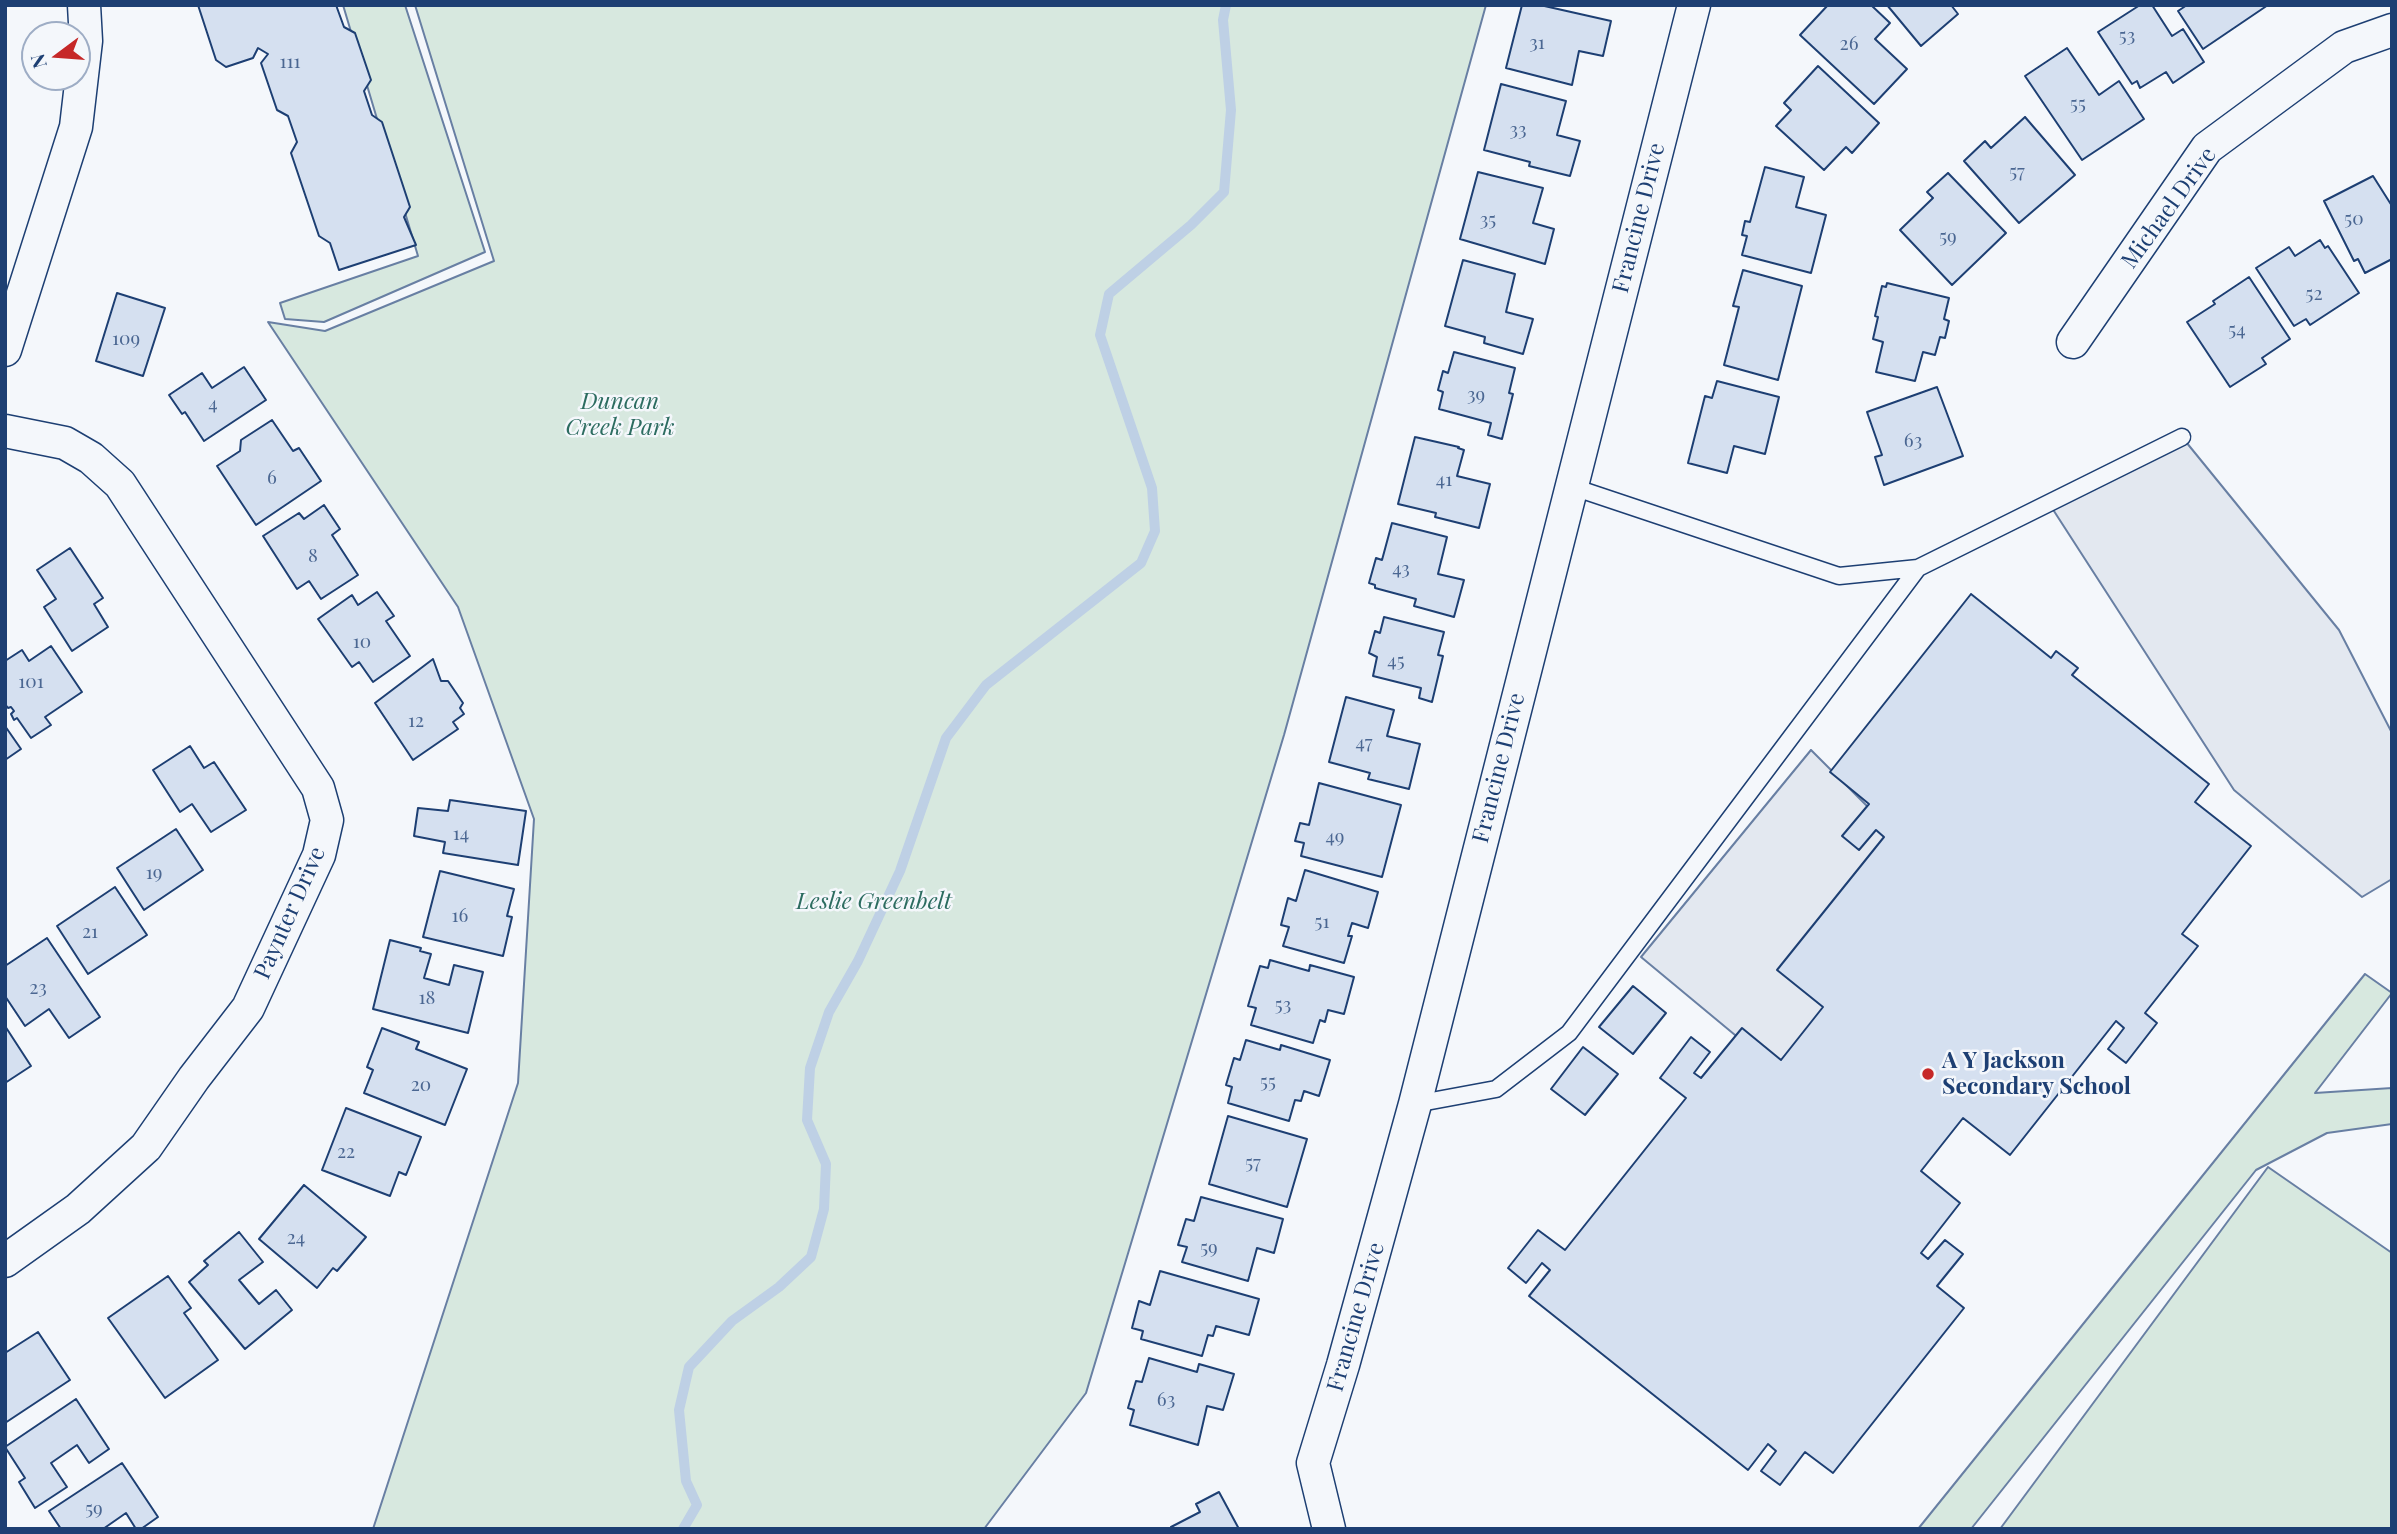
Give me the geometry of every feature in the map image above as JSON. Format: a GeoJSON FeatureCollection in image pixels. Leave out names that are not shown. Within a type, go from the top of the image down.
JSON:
{"type":"FeatureCollection","features":[{"type":"Feature","properties":{"kind":"street"},"geometry":{"type":"LineString","coordinates":[[5,350],[76,127],[86,41],[84,5]]}},
{"type":"Feature","properties":{"kind":"street","name":"Francine Drive"},"geometry":{"type":"LineString","coordinates":[[1329,1529],[1313,1463],[1415,1104],[1694,5]]}},
{"type":"Feature","properties":{"kind":"street","name":"Michael Drive"},"geometry":{"type":"LineString","coordinates":[[2073,342],[2207,148],[2344,47],[2392,30]]}},
{"type":"Feature","properties":{"kind":"street","name":"Paynter Drive"},"geometry":{"type":"LineString","coordinates":[[5,431],[65,443],[91,458],[120,484],[318,788],[327,820],[319,855],[248,1008],[194,1078],[146,1147],[78,1209],[5,1261]]}},
{"type":"Feature","properties":{"kind":"lane"},"geometry":{"type":"LineString","coordinates":[[1570,486],[1839,576],[1918,569],[2182,437]]}},
{"type":"Feature","properties":{"kind":"lane"},"geometry":{"type":"LineString","coordinates":[[1415,1104],[1496,1088],[1569,1033],[1918,569]]}},
{"type":"Feature","properties":{"kind":"green space"},"geometry":{"type":"Polygon","coordinates":[[[343,5],[405,5],[485,252],[324,322],[285,319],[280,303],[418,256],[343,5]]]}},
{"type":"Feature","properties":{"kind":"green space","name":"Leslie Greenbelt"},"geometry":{"type":"Polygon","coordinates":[[[415,5],[1486,5],[1284,735],[1086,1393],[984,1529],[373,1529],[518,1083],[534,819],[458,607],[268,322],[325,331],[494,261],[415,5]]]}},
{"type":"Feature","properties":{"kind":"green space"},"geometry":{"type":"Polygon","coordinates":[[[2365,974],[2392,993],[2315,1093],[2392,1088],[2392,1124],[2327,1133],[2256,1170],[1971,1529],[1918,1529],[2365,974]]]}},
{"type":"Feature","properties":{"kind":"green space"},"geometry":{"type":"Polygon","coordinates":[[[2268,1167],[2392,1253],[2392,1529],[2000,1529],[2268,1167]]]}},
{"type":"Feature","properties":{"kind":"shaded area"},"geometry":{"type":"Polygon","coordinates":[[[2182,437],[2339,630],[2392,733],[2392,879],[2362,897],[2234,790],[2052,508],[2182,437]]]}},
{"type":"Feature","properties":{"kind":"shaded area"},"geometry":{"type":"Polygon","coordinates":[[[1811,750],[1896,835],[1841,997],[1776,1069],[1641,957],[1811,750]]]}},
{"type":"Feature","properties":{"kind":"building"},"geometry":{"type":"Polygon","coordinates":[[[198,5],[336,5],[344,27],[355,33],[371,80],[364,91],[372,115],[382,122],[410,207],[404,217],[416,245],[339,270],[330,243],[319,236],[291,153],[297,142],[288,116],[277,110],[261,63],[268,54],[258,48],[253,58],[226,67],[216,60],[198,5]]]}},
{"type":"Feature","properties":{"kind":"building"},"geometry":{"type":"Polygon","coordinates":[[[1522,5],[1540,5],[1611,21],[1603,56],[1579,51],[1572,85],[1506,68],[1522,5]]]}},
{"type":"Feature","properties":{"kind":"building"},"geometry":{"type":"Polygon","coordinates":[[[1828,5],[1871,5],[1890,23],[1875,39],[1907,69],[1874,104],[1800,35],[1828,5]]]}},
{"type":"Feature","properties":{"kind":"building"},"geometry":{"type":"Polygon","coordinates":[[[1887,5],[1951,5],[1958,14],[1921,46],[1887,5]]]}},
{"type":"Feature","properties":{"kind":"building"},"geometry":{"type":"Polygon","coordinates":[[[2140,5],[2152,5],[2172,36],[2183,29],[2204,62],[2173,83],[2166,72],[2140,88],[2137,81],[2132,84],[2098,32],[2140,5]]]}},
{"type":"Feature","properties":{"kind":"building"},"geometry":{"type":"Polygon","coordinates":[[[2187,5],[2268,5],[2203,49],[2178,11],[2187,5]]]}},
{"type":"Feature","properties":{"kind":"building"},"geometry":{"type":"Polygon","coordinates":[[[2067,48],[2099,95],[2119,81],[2144,119],[2082,160],[2025,76],[2067,48]]]}},
{"type":"Feature","properties":{"kind":"building"},"geometry":{"type":"Polygon","coordinates":[[[1818,66],[1879,123],[1852,153],[1846,147],[1824,170],[1776,126],[1791,110],[1784,103],[1818,66]]]}},
{"type":"Feature","properties":{"kind":"building"},"geometry":{"type":"Polygon","coordinates":[[[1501,84],[1566,101],[1557,135],[1580,141],[1570,176],[1529,166],[1530,162],[1484,150],[1501,84]]]}},
{"type":"Feature","properties":{"kind":"building"},"geometry":{"type":"Polygon","coordinates":[[[2025,117],[2075,175],[2019,223],[1964,161],[1985,141],[1991,148],[2025,117]]]}},
{"type":"Feature","properties":{"kind":"building"},"geometry":{"type":"Polygon","coordinates":[[[1765,167],[1804,177],[1796,207],[1826,215],[1811,273],[1742,255],[1747,236],[1742,235],[1745,221],[1750,222],[1765,167]]]}},
{"type":"Feature","properties":{"kind":"building"},"geometry":{"type":"Polygon","coordinates":[[[1478,172],[1543,188],[1533,223],[1554,229],[1545,264],[1460,239],[1478,172]]]}},
{"type":"Feature","properties":{"kind":"building"},"geometry":{"type":"Polygon","coordinates":[[[1948,173],[2006,233],[1952,285],[1900,230],[1933,198],[1927,192],[1948,173]]]}},
{"type":"Feature","properties":{"kind":"building"},"geometry":{"type":"Polygon","coordinates":[[[2373,176],[2392,206],[2392,259],[2365,273],[2358,259],[2354,261],[2324,201],[2373,176]]]}},
{"type":"Feature","properties":{"kind":"building"},"geometry":{"type":"Polygon","coordinates":[[[2320,240],[2325,248],[2328,246],[2359,293],[2310,325],[2306,319],[2294,326],[2256,268],[2289,247],[2295,256],[2320,240]]]}},
{"type":"Feature","properties":{"kind":"building"},"geometry":{"type":"Polygon","coordinates":[[[1463,260],[1515,274],[1506,312],[1533,319],[1523,354],[1484,343],[1485,337],[1445,326],[1463,260]]]}},
{"type":"Feature","properties":{"kind":"building"},"geometry":{"type":"Polygon","coordinates":[[[1743,270],[1802,286],[1778,380],[1724,365],[1739,307],[1733,306],[1743,270]]]}},
{"type":"Feature","properties":{"kind":"building"},"geometry":{"type":"Polygon","coordinates":[[[2249,277],[2290,339],[2262,358],[2266,364],[2230,387],[2187,322],[2249,277]]]}},
{"type":"Feature","properties":{"kind":"building"},"geometry":{"type":"Polygon","coordinates":[[[1887,283],[1949,298],[1944,319],[1949,321],[1945,338],[1940,337],[1935,355],[1923,352],[1915,381],[1876,372],[1883,342],[1873,339],[1878,317],[1875,316],[1882,286],[1886,287],[1887,283]]]}},
{"type":"Feature","properties":{"kind":"building"},"geometry":{"type":"Polygon","coordinates":[[[117,293],[165,308],[143,376],[96,361],[117,293]]]}},
{"type":"Feature","properties":{"kind":"building"},"geometry":{"type":"Polygon","coordinates":[[[1454,352],[1515,368],[1509,393],[1513,394],[1502,439],[1488,435],[1491,423],[1439,409],[1443,392],[1438,390],[1443,371],[1448,373],[1454,352]]]}},
{"type":"Feature","properties":{"kind":"building"},"geometry":{"type":"Polygon","coordinates":[[[244,367],[266,400],[204,441],[185,412],[182,414],[169,395],[202,373],[212,388],[244,367]]]}},
{"type":"Feature","properties":{"kind":"building"},"geometry":{"type":"Polygon","coordinates":[[[1717,381],[1779,397],[1765,454],[1734,446],[1727,473],[1688,463],[1705,396],[1712,398],[1717,381]]]}},
{"type":"Feature","properties":{"kind":"building"},"geometry":{"type":"Polygon","coordinates":[[[1937,387],[1963,456],[1884,485],[1875,457],[1882,455],[1867,412],[1937,387]]]}},
{"type":"Feature","properties":{"kind":"building"},"geometry":{"type":"Polygon","coordinates":[[[272,420],[293,451],[299,448],[321,481],[256,525],[217,466],[240,451],[241,440],[272,420]]]}},
{"type":"Feature","properties":{"kind":"building"},"geometry":{"type":"Polygon","coordinates":[[[1415,437],[1464,450],[1457,476],[1490,484],[1479,528],[1435,517],[1436,513],[1398,504],[1415,437]]]}},
{"type":"Feature","properties":{"kind":"building"},"geometry":{"type":"Polygon","coordinates":[[[324,505],[340,529],[332,535],[358,575],[321,599],[309,581],[297,589],[263,536],[299,513],[304,519],[324,505]]]}},
{"type":"Feature","properties":{"kind":"building"},"geometry":{"type":"Polygon","coordinates":[[[1392,523],[1447,537],[1438,574],[1464,580],[1454,617],[1414,606],[1416,599],[1375,588],[1375,585],[1369,583],[1376,558],[1382,560],[1392,523]]]}},
{"type":"Feature","properties":{"kind":"building"},"geometry":{"type":"Polygon","coordinates":[[[70,548],[103,598],[94,604],[108,627],[72,651],[44,607],[56,599],[37,570],[70,548]]]}},
{"type":"Feature","properties":{"kind":"building"},"geometry":{"type":"Polygon","coordinates":[[[377,592],[394,616],[386,621],[410,656],[373,682],[359,662],[352,667],[318,619],[352,595],[358,605],[377,592]]]}},
{"type":"Feature","properties":{"kind":"building"},"geometry":{"type":"Polygon","coordinates":[[[1971,594],[2051,658],[2056,651],[2078,668],[2072,675],[2209,784],[2195,802],[2251,846],[2182,934],[2198,946],[2145,1013],[2157,1023],[2126,1063],[2108,1049],[2124,1028],[2116,1021],[2010,1155],[1963,1118],[1921,1171],[1960,1203],[1921,1253],[1928,1259],[1945,1240],[1963,1254],[1937,1286],[1964,1308],[1833,1473],[1805,1452],[1780,1485],[1761,1471],[1776,1451],[1768,1444],[1748,1470],[1529,1296],[1550,1270],[1542,1263],[1526,1283],[1508,1268],[1538,1230],[1565,1250],[1686,1098],[1660,1078],[1691,1037],[1710,1052],[1694,1073],[1701,1078],[1742,1028],[1781,1060],[1823,1007],[1777,970],[1884,837],[1876,830],[1859,850],[1842,836],[1869,804],[1830,772],[1971,594]]]}},
{"type":"Feature","properties":{"kind":"building"},"geometry":{"type":"Polygon","coordinates":[[[1384,617],[1444,632],[1438,655],[1443,656],[1432,702],[1419,698],[1421,688],[1373,676],[1377,657],[1369,653],[1375,631],[1380,633],[1384,617]]]}},
{"type":"Feature","properties":{"kind":"building"},"geometry":{"type":"Polygon","coordinates":[[[51,646],[82,692],[45,717],[51,725],[31,738],[17,718],[14,720],[11,707],[8,708],[5,704],[5,661],[22,650],[29,661],[51,646]]]}},
{"type":"Feature","properties":{"kind":"building"},"geometry":{"type":"Polygon","coordinates":[[[433,659],[441,681],[448,681],[463,703],[460,708],[464,714],[453,722],[458,729],[413,760],[375,703],[433,659]]]}},
{"type":"Feature","properties":{"kind":"building"},"geometry":{"type":"Polygon","coordinates":[[[1346,697],[1394,710],[1387,736],[1420,744],[1409,789],[1368,779],[1370,773],[1329,762],[1346,697]]]}},
{"type":"Feature","properties":{"kind":"building"},"geometry":{"type":"Polygon","coordinates":[[[5,726],[21,749],[5,760],[5,726]]]}},
{"type":"Feature","properties":{"kind":"building"},"geometry":{"type":"Polygon","coordinates":[[[190,746],[204,768],[214,762],[246,810],[211,832],[192,804],[180,812],[153,770],[190,746]]]}},
{"type":"Feature","properties":{"kind":"building"},"geometry":{"type":"Polygon","coordinates":[[[1319,783],[1401,805],[1382,877],[1301,856],[1304,843],[1295,841],[1300,823],[1309,825],[1319,783]]]}},
{"type":"Feature","properties":{"kind":"building"},"geometry":{"type":"Polygon","coordinates":[[[450,800],[526,811],[518,865],[443,853],[445,842],[414,836],[418,808],[448,811],[450,800]]]}},
{"type":"Feature","properties":{"kind":"building"},"geometry":{"type":"Polygon","coordinates":[[[176,829],[203,870],[144,910],[117,868],[176,829]]]}},
{"type":"Feature","properties":{"kind":"building"},"geometry":{"type":"Polygon","coordinates":[[[1305,870],[1378,892],[1368,928],[1352,923],[1348,936],[1352,936],[1344,963],[1283,946],[1289,927],[1281,925],[1288,898],[1296,901],[1305,870]]]}},
{"type":"Feature","properties":{"kind":"building"},"geometry":{"type":"Polygon","coordinates":[[[440,871],[514,889],[507,916],[512,917],[503,956],[423,937],[440,871]]]}},
{"type":"Feature","properties":{"kind":"building"},"geometry":{"type":"Polygon","coordinates":[[[115,887],[147,935],[88,974],[57,926],[115,887]]]}},
{"type":"Feature","properties":{"kind":"building"},"geometry":{"type":"Polygon","coordinates":[[[47,938],[100,1017],[69,1038],[49,1009],[25,1026],[5,996],[5,966],[47,938]]]}},
{"type":"Feature","properties":{"kind":"building"},"geometry":{"type":"Polygon","coordinates":[[[390,940],[421,948],[420,951],[431,954],[424,978],[449,985],[454,965],[483,972],[468,1033],[373,1009],[390,940]]]}},
{"type":"Feature","properties":{"kind":"building"},"geometry":{"type":"Polygon","coordinates":[[[1270,960],[1309,971],[1310,965],[1354,977],[1344,1014],[1328,1010],[1325,1022],[1320,1020],[1313,1043],[1251,1025],[1256,1008],[1248,1006],[1260,966],[1268,968],[1270,960]]]}},
{"type":"Feature","properties":{"kind":"building"},"geometry":{"type":"Polygon","coordinates":[[[1633,986],[1666,1013],[1633,1054],[1599,1027],[1633,986]]]}},
{"type":"Feature","properties":{"kind":"building"},"geometry":{"type":"Polygon","coordinates":[[[5,1026],[31,1066],[5,1083],[5,1026]]]}},
{"type":"Feature","properties":{"kind":"building"},"geometry":{"type":"Polygon","coordinates":[[[382,1028],[419,1042],[416,1049],[467,1069],[445,1125],[364,1093],[373,1070],[367,1067],[382,1028]]]}},
{"type":"Feature","properties":{"kind":"building"},"geometry":{"type":"Polygon","coordinates":[[[1246,1040],[1280,1050],[1281,1045],[1330,1060],[1319,1096],[1304,1091],[1301,1101],[1295,1100],[1289,1121],[1228,1103],[1232,1087],[1226,1085],[1234,1058],[1240,1060],[1246,1040]]]}},
{"type":"Feature","properties":{"kind":"building"},"geometry":{"type":"Polygon","coordinates":[[[1583,1047],[1618,1074],[1585,1115],[1551,1089],[1583,1047]]]}},
{"type":"Feature","properties":{"kind":"building"},"geometry":{"type":"Polygon","coordinates":[[[346,1108],[421,1137],[406,1175],[399,1172],[390,1196],[322,1170],[346,1108]]]}},
{"type":"Feature","properties":{"kind":"building"},"geometry":{"type":"Polygon","coordinates":[[[1228,1116],[1307,1139],[1287,1207],[1209,1184],[1228,1116]]]}},
{"type":"Feature","properties":{"kind":"building"},"geometry":{"type":"Polygon","coordinates":[[[304,1185],[366,1237],[337,1271],[333,1268],[317,1288],[259,1239],[304,1185]]]}},
{"type":"Feature","properties":{"kind":"building"},"geometry":{"type":"Polygon","coordinates":[[[1201,1197],[1283,1219],[1274,1253],[1257,1248],[1248,1281],[1182,1262],[1187,1247],[1178,1245],[1186,1219],[1194,1221],[1201,1197]]]}},
{"type":"Feature","properties":{"kind":"building"},"geometry":{"type":"Polygon","coordinates":[[[239,1232],[263,1262],[239,1280],[259,1304],[276,1290],[292,1310],[245,1349],[189,1282],[208,1265],[204,1261],[239,1232]]]}},
{"type":"Feature","properties":{"kind":"building"},"geometry":{"type":"Polygon","coordinates":[[[1160,1271],[1259,1299],[1249,1335],[1216,1326],[1213,1336],[1208,1335],[1202,1356],[1141,1339],[1143,1331],[1132,1328],[1139,1301],[1150,1305],[1160,1271]]]}},
{"type":"Feature","properties":{"kind":"building"},"geometry":{"type":"Polygon","coordinates":[[[168,1276],[191,1308],[184,1313],[218,1360],[165,1398],[108,1318],[168,1276]]]}},
{"type":"Feature","properties":{"kind":"building"},"geometry":{"type":"Polygon","coordinates":[[[38,1332],[70,1380],[5,1423],[5,1353],[38,1332]]]}},
{"type":"Feature","properties":{"kind":"building"},"geometry":{"type":"Polygon","coordinates":[[[1149,1358],[1197,1372],[1199,1364],[1234,1374],[1223,1410],[1207,1406],[1198,1445],[1130,1425],[1134,1410],[1128,1408],[1136,1381],[1142,1382],[1149,1358]]]}},
{"type":"Feature","properties":{"kind":"building"},"geometry":{"type":"Polygon","coordinates":[[[76,1399],[109,1449],[89,1463],[77,1445],[51,1463],[67,1487],[35,1508],[19,1482],[25,1478],[5,1447],[76,1399]]]}},
{"type":"Feature","properties":{"kind":"building"},"geometry":{"type":"Polygon","coordinates":[[[122,1463],[158,1517],[141,1529],[136,1529],[126,1513],[103,1529],[61,1529],[49,1511],[122,1463]]]}},
{"type":"Feature","properties":{"kind":"building"},"geometry":{"type":"Polygon","coordinates":[[[1219,1492],[1239,1529],[1172,1529],[1171,1527],[1200,1512],[1196,1504],[1219,1492]]]}},
{"type":"Feature","properties":{"kind":"waterway"},"geometry":{"type":"LineString","coordinates":[[683,1529],[697,1505],[686,1481],[679,1410],[689,1367],[732,1321],[779,1287],[811,1257],[824,1209],[826,1164],[807,1120],[810,1068],[829,1012],[858,961],[900,871],[946,738],[986,685],[1141,563],[1155,531],[1152,488],[1100,335],[1109,294],[1191,225],[1224,192],[1231,110],[1223,20],[1226,5]]}},
{"type":"Feature","properties":{"kind":"place","name":"A Y Jackson Secondary School"},"geometry":{"type":"Point","coordinates":[1928,1074]}},
{"type":"Feature","properties":{"kind":"park label","name":"Duncan Creek Park"},"geometry":{"type":"Point","coordinates":[620,415]}}]}
